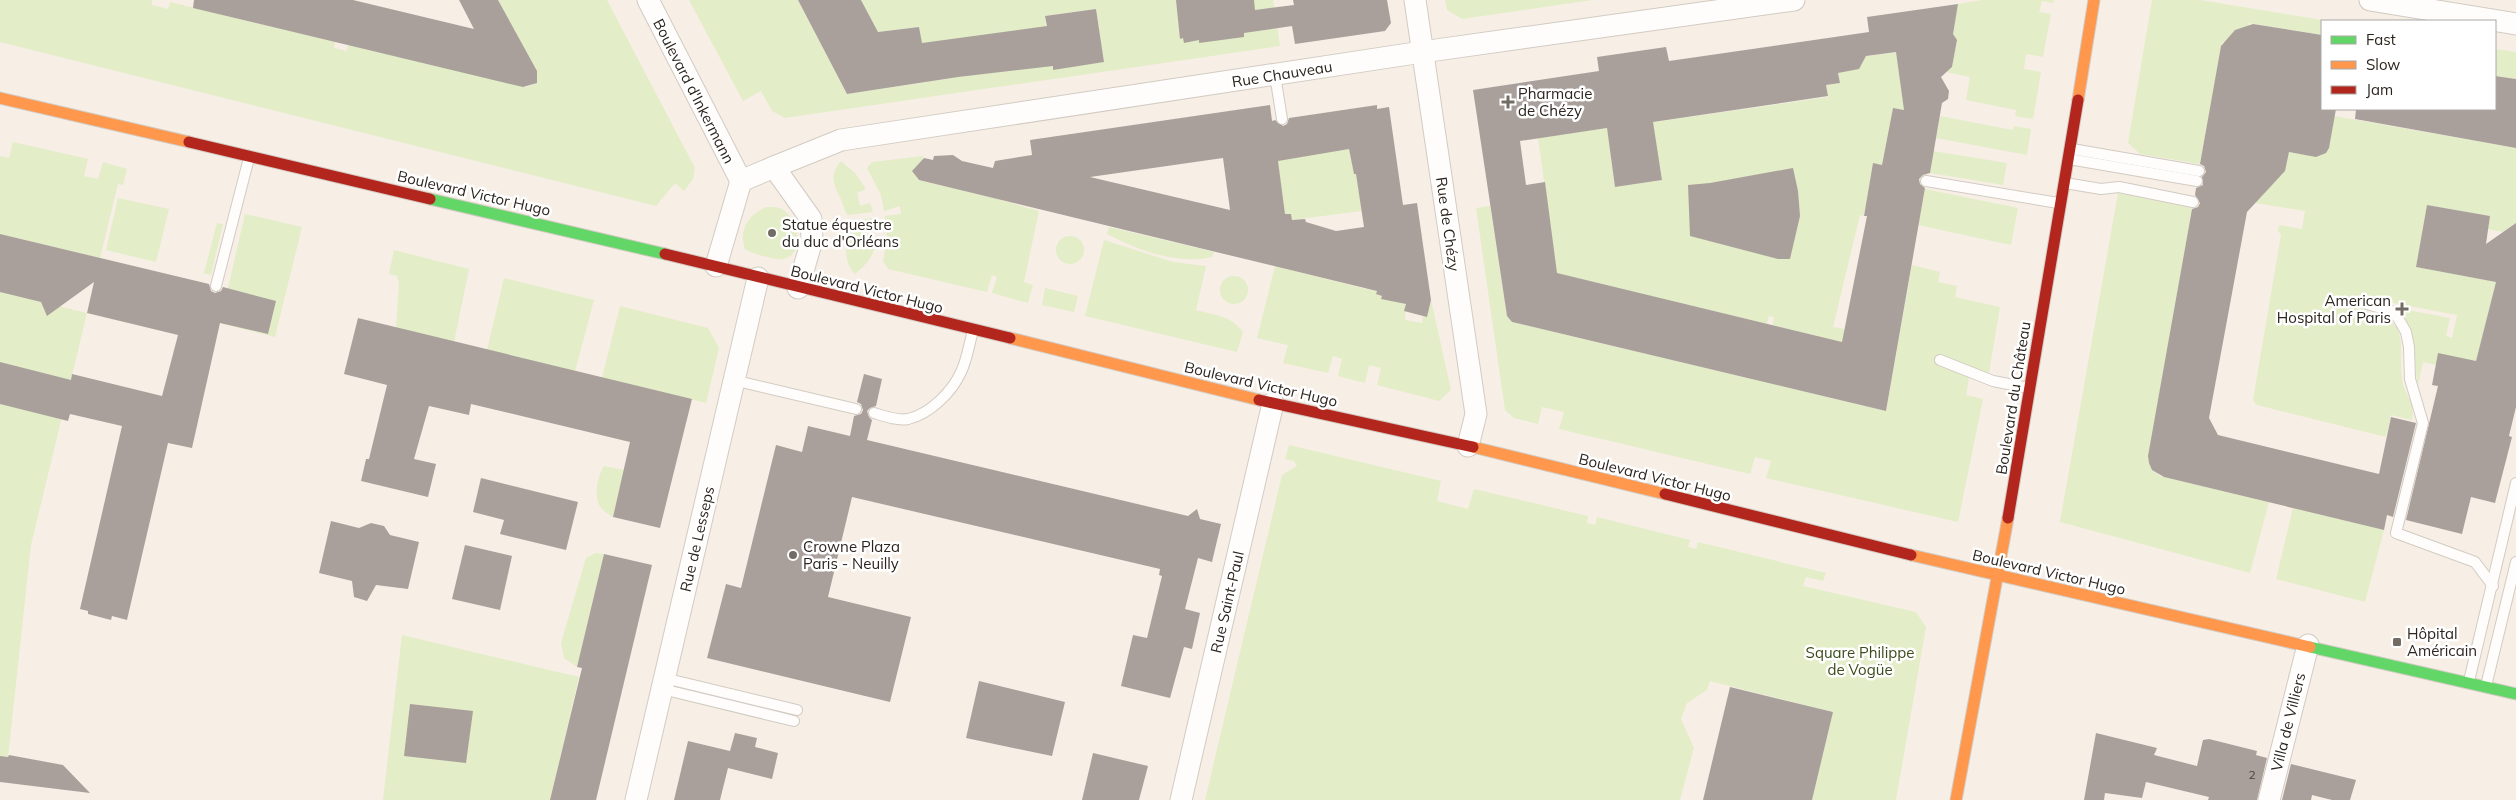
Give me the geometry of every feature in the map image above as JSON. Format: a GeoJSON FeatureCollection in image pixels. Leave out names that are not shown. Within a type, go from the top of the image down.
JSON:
{"type":"FeatureCollection","features":[{"type":"Feature","properties":{"kind":"street","name":"Boulevard d'Inkermann"},"geometry":{"type":"LineString","coordinates":[[648,0],[741,181]]}},
{"type":"Feature","properties":{"kind":"street","name":"Rue de Chézy"},"geometry":{"type":"LineString","coordinates":[[1415,0],[1476,414],[1468,446]]}},
{"type":"Feature","properties":{"kind":"street","name":"Rue Chauveau"},"geometry":{"type":"LineString","coordinates":[[741,181],[841,140],[1422,52],[1794,0]]}},
{"type":"Feature","properties":{"kind":"street","name":"Boulevard du Château"},"geometry":{"type":"LineString","coordinates":[[1956,800],[1999,576],[2094,0]]}},
{"type":"Feature","properties":{"kind":"street"},"geometry":{"type":"LineString","coordinates":[[2370,0],[2492,20]]}},
{"type":"Feature","properties":{"kind":"street"},"geometry":{"type":"LineString","coordinates":[[2496,21],[2516,24]]}},
{"type":"Feature","properties":{"kind":"street","name":"Boulevard Victor Hugo"},"geometry":{"type":"LineString","coordinates":[[0,98],[250,155],[716,266],[798,288],[1273,404],[1468,446],[1999,576],[2516,694]]}},
{"type":"Feature","properties":{"kind":"street"},"geometry":{"type":"LineString","coordinates":[[774,167],[811,220],[812,240],[798,288]]}},
{"type":"Feature","properties":{"kind":"street"},"geometry":{"type":"LineString","coordinates":[[716,266],[741,181]]}},
{"type":"Feature","properties":{"kind":"street","name":"Rue de Lesseps"},"geometry":{"type":"LineString","coordinates":[[636,800],[758,278]]}},
{"type":"Feature","properties":{"kind":"street","name":"Rue Saint-Paul"},"geometry":{"type":"LineString","coordinates":[[1181,800],[1273,404]]}},
{"type":"Feature","properties":{"kind":"street","name":"Villa de Villiers"},"geometry":{"type":"LineString","coordinates":[[2269,800],[2308,645]]}},
{"type":"Feature","properties":{"kind":"lane"},"geometry":{"type":"LineString","coordinates":[[1275,75],[1282,119]]}},
{"type":"Feature","properties":{"kind":"lane"},"geometry":{"type":"LineString","coordinates":[[2069,154],[2198,176]]}},
{"type":"Feature","properties":{"kind":"lane"},"geometry":{"type":"LineString","coordinates":[[216,286],[250,155]]}},
{"type":"Feature","properties":{"kind":"lane"},"geometry":{"type":"LineString","coordinates":[[1926,181],[2060,203]]}},
{"type":"Feature","properties":{"kind":"lane"},"geometry":{"type":"LineString","coordinates":[[2064,182],[2100,189],[2119,187],[2193,202]]}},
{"type":"Feature","properties":{"kind":"lane"},"geometry":{"type":"LineString","coordinates":[[2367,304],[2391,311],[2398,318],[2406,332],[2409,347],[2410,378],[2423,423],[2396,533],[2475,562],[2492,586]]}},
{"type":"Feature","properties":{"kind":"lane"},"geometry":{"type":"LineString","coordinates":[[874,413],[907,419],[920,414],[936,403],[952,388],[962,371],[973,330]]}},
{"type":"Feature","properties":{"kind":"lane"},"geometry":{"type":"LineString","coordinates":[[1940,360],[1994,381],[2030,388]]}},
{"type":"Feature","properties":{"kind":"lane"},"geometry":{"type":"LineString","coordinates":[[734,380],[856,409]]}},
{"type":"Feature","properties":{"kind":"lane"},"geometry":{"type":"LineString","coordinates":[[2468,682],[2516,483]]}},
{"type":"Feature","properties":{"kind":"lane"},"geometry":{"type":"LineString","coordinates":[[2486,686],[2516,562]]}},
{"type":"Feature","properties":{"kind":"lane"},"geometry":{"type":"LineString","coordinates":[[663,683],[796,710]]}},
{"type":"Feature","properties":{"kind":"lane"},"geometry":{"type":"LineString","coordinates":[[663,683],[794,722]]}},
{"type":"Feature","properties":{"kind":"green space"},"geometry":{"type":"Polygon","coordinates":[[[0,0],[152,0],[152,5],[168,9],[170,2],[335,42],[334,48],[347,51],[348,45],[527,87],[536,83],[537,73],[498,0],[607,0],[695,168],[693,179],[684,191],[675,183],[656,206],[0,42],[0,0]]]}},
{"type":"Feature","properties":{"kind":"green space"},"geometry":{"type":"Polygon","coordinates":[[[689,0],[798,0],[847,94],[927,82],[919,27],[878,32],[861,0],[1273,0],[1280,46],[785,118],[772,111],[761,91],[743,101],[689,0]],[[1096,9],[1045,16],[1054,69],[1104,62],[1096,9]]]}},
{"type":"Feature","properties":{"kind":"green space"},"geometry":{"type":"Polygon","coordinates":[[[1445,0],[1592,0],[1462,19],[1447,10],[1445,0]]]}},
{"type":"Feature","properties":{"kind":"green space"},"geometry":{"type":"Polygon","coordinates":[[[1982,0],[2054,0],[2053,3],[2042,1],[2039,12],[2051,14],[2043,57],[2026,54],[2024,69],[2041,72],[2033,119],[2015,116],[2016,110],[1966,100],[1970,77],[1946,72],[1952,67],[1957,40],[1953,34],[1952,5],[1982,0]]]}},
{"type":"Feature","properties":{"kind":"green space"},"geometry":{"type":"Polygon","coordinates":[[[2152,0],[2200,0],[2322,20],[2321,35],[2249,23],[2248,28],[2235,30],[2226,43],[2222,42],[2200,164],[2140,154],[2128,143],[2152,0]]]}},
{"type":"Feature","properties":{"kind":"green space"},"geometry":{"type":"Polygon","coordinates":[[[2496,49],[2516,52],[2516,79],[2496,76],[2496,49]]]}},
{"type":"Feature","properties":{"kind":"green space"},"geometry":{"type":"Polygon","coordinates":[[[1896,52],[1904,110],[1893,108],[1882,165],[1873,164],[1864,216],[1860,215],[1833,327],[1899,338],[1912,265],[1940,272],[1938,282],[1957,286],[1955,297],[2000,307],[1989,373],[1971,367],[1966,395],[1983,399],[1958,522],[1766,478],[1771,461],[1755,457],[1750,474],[1559,429],[1564,412],[1542,407],[1538,424],[1514,418],[1505,410],[1476,208],[1490,206],[1507,316],[1512,322],[1886,411],[1897,350],[1841,342],[1773,325],[1774,317],[1769,316],[1767,324],[1552,272],[1555,259],[1538,138],[1607,128],[1615,187],[1662,180],[1660,164],[1635,167],[1647,123],[1828,97],[1826,85],[1840,83],[1837,66],[1856,70],[1862,64],[1861,57],[1896,52]]]}},
{"type":"Feature","properties":{"kind":"green space"},"geometry":{"type":"Polygon","coordinates":[[[1940,116],[2013,130],[2014,126],[2031,129],[2027,155],[1936,138],[1940,116]]]}},
{"type":"Feature","properties":{"kind":"green space"},"geometry":{"type":"Polygon","coordinates":[[[2334,116],[2516,148],[2516,223],[2503,232],[2488,229],[2490,216],[2427,205],[2416,267],[2486,280],[2498,274],[2476,361],[2436,365],[2423,362],[2418,385],[2413,336],[2405,318],[2397,308],[2450,318],[2446,336],[2452,338],[2457,315],[2367,298],[2365,311],[2380,315],[2390,321],[2400,335],[2403,385],[2413,413],[2412,420],[2391,415],[2386,437],[2257,405],[2253,400],[2281,235],[2278,231],[2279,225],[2302,229],[2305,211],[2249,202],[2283,174],[2289,152],[2313,155],[2325,152],[2330,140],[2334,116]]]}},
{"type":"Feature","properties":{"kind":"green space"},"geometry":{"type":"Polygon","coordinates":[[[13,142],[88,159],[84,176],[98,179],[103,162],[127,169],[123,185],[118,184],[100,258],[0,234],[0,156],[9,158],[13,142]]]}},
{"type":"Feature","properties":{"kind":"green space"},"geometry":{"type":"Polygon","coordinates":[[[1349,147],[1362,211],[1292,220],[1291,214],[1285,214],[1277,158],[1349,147]]]}},
{"type":"Feature","properties":{"kind":"green space"},"geometry":{"type":"Polygon","coordinates":[[[1933,151],[2007,163],[2003,185],[1930,173],[1933,151]]]}},
{"type":"Feature","properties":{"kind":"green space"},"geometry":{"type":"Polygon","coordinates":[[[923,156],[921,165],[914,169],[918,180],[1039,211],[1024,282],[1033,285],[1028,303],[992,293],[997,277],[992,275],[987,292],[888,269],[883,261],[887,239],[885,216],[901,214],[900,206],[884,211],[881,195],[867,168],[872,162],[923,156]]]}},
{"type":"Feature","properties":{"kind":"green space"},"geometry":{"type":"Polygon","coordinates":[[[841,161],[855,173],[866,189],[857,193],[860,206],[870,203],[873,212],[848,215],[846,213],[834,181],[836,168],[841,161]]]}},
{"type":"Feature","properties":{"kind":"green space"},"geometry":{"type":"Polygon","coordinates":[[[1925,189],[2018,208],[2011,245],[1918,225],[1925,189]]]}},
{"type":"Feature","properties":{"kind":"green space"},"geometry":{"type":"Polygon","coordinates":[[[2118,193],[2192,208],[2148,459],[2152,470],[2160,476],[2269,502],[2250,573],[2060,522],[2118,193]]]}},
{"type":"Feature","properties":{"kind":"green space"},"geometry":{"type":"Polygon","coordinates":[[[118,198],[169,209],[156,262],[106,250],[118,198]]]}},
{"type":"Feature","properties":{"kind":"green space"},"geometry":{"type":"Polygon","coordinates":[[[766,207],[782,209],[792,219],[795,226],[797,234],[796,249],[784,259],[764,256],[745,249],[743,235],[746,223],[766,207]]]}},
{"type":"Feature","properties":{"kind":"green space"},"geometry":{"type":"Polygon","coordinates":[[[245,214],[302,227],[275,337],[220,323],[245,214]]]}},
{"type":"Feature","properties":{"kind":"green space"},"geometry":{"type":"Polygon","coordinates":[[[873,218],[875,224],[864,225],[864,240],[875,241],[873,252],[866,263],[855,274],[848,263],[846,250],[848,224],[852,221],[873,218]]]}},
{"type":"Feature","properties":{"kind":"green space"},"geometry":{"type":"Polygon","coordinates":[[[217,223],[223,224],[211,275],[204,273],[217,223]]]}},
{"type":"Feature","properties":{"kind":"green space"},"geometry":{"type":"Polygon","coordinates":[[[1109,227],[1214,252],[1212,257],[1199,259],[1185,259],[1158,254],[1107,234],[1109,227]]]}},
{"type":"Feature","properties":{"kind":"green space"},"geometry":{"type":"Polygon","coordinates":[[[1070,236],[1080,240],[1084,250],[1080,260],[1070,264],[1060,260],[1056,250],[1060,240],[1070,236]]]}},
{"type":"Feature","properties":{"kind":"green space"},"geometry":{"type":"Polygon","coordinates":[[[1104,240],[1173,262],[1206,266],[1196,310],[1228,319],[1239,327],[1243,332],[1237,352],[1085,316],[1104,240]]]}},
{"type":"Feature","properties":{"kind":"green space"},"geometry":{"type":"Polygon","coordinates":[[[394,250],[469,269],[454,342],[396,328],[399,283],[397,276],[389,274],[394,250]]]}},
{"type":"Feature","properties":{"kind":"green space"},"geometry":{"type":"Polygon","coordinates":[[[1275,266],[1366,289],[1367,286],[1377,288],[1376,294],[1382,296],[1382,299],[1406,304],[1405,320],[1422,323],[1423,316],[1427,317],[1431,300],[1451,390],[1439,401],[1377,385],[1381,368],[1369,365],[1365,383],[1338,376],[1342,359],[1333,356],[1328,373],[1283,363],[1288,345],[1257,338],[1275,266]]]}},
{"type":"Feature","properties":{"kind":"green space"},"geometry":{"type":"Polygon","coordinates":[[[1234,276],[1244,280],[1248,290],[1244,300],[1234,304],[1224,300],[1220,290],[1224,280],[1234,276]]]}},
{"type":"Feature","properties":{"kind":"green space"},"geometry":{"type":"Polygon","coordinates":[[[504,278],[594,300],[575,371],[487,350],[504,278]]]}},
{"type":"Feature","properties":{"kind":"green space"},"geometry":{"type":"Polygon","coordinates":[[[1045,288],[1078,296],[1074,312],[1042,305],[1045,288]]]}},
{"type":"Feature","properties":{"kind":"green space"},"geometry":{"type":"Polygon","coordinates":[[[0,292],[43,302],[51,311],[58,306],[87,313],[31,545],[8,757],[0,756],[0,292]]]}},
{"type":"Feature","properties":{"kind":"green space"},"geometry":{"type":"Polygon","coordinates":[[[620,306],[708,328],[719,348],[706,403],[602,378],[620,306]]]}},
{"type":"Feature","properties":{"kind":"green space","name":"Square Philippe de Vogüe"},"geometry":{"type":"Polygon","coordinates":[[[1289,445],[1441,481],[1437,501],[1468,509],[1474,489],[1588,516],[1587,523],[1595,525],[1597,517],[1690,540],[1688,547],[1696,549],[1698,542],[1826,573],[1823,581],[1806,577],[1803,586],[1916,612],[1926,627],[1896,800],[1812,800],[1833,712],[1710,681],[1707,690],[1687,703],[1681,719],[1694,748],[1680,800],[1205,800],[1282,475],[1297,466],[1294,461],[1285,459],[1289,445]]]}},
{"type":"Feature","properties":{"kind":"green space"},"geometry":{"type":"Polygon","coordinates":[[[604,466],[624,470],[613,517],[601,508],[597,497],[598,480],[604,466]]]}},
{"type":"Feature","properties":{"kind":"green space"},"geometry":{"type":"Polygon","coordinates":[[[2293,508],[2384,530],[2365,602],[2276,579],[2293,508]]]}},
{"type":"Feature","properties":{"kind":"green space"},"geometry":{"type":"Polygon","coordinates":[[[595,553],[604,554],[577,667],[564,658],[561,643],[586,558],[595,553]]]}},
{"type":"Feature","properties":{"kind":"green space"},"geometry":{"type":"Polygon","coordinates":[[[402,635],[579,677],[550,800],[383,800],[402,635]]]}},
{"type":"Feature","properties":{"kind":"building"},"geometry":{"type":"Polygon","coordinates":[[[194,0],[353,0],[474,29],[459,0],[498,0],[537,71],[537,83],[523,87],[193,8],[194,0]]]}},
{"type":"Feature","properties":{"kind":"building"},"geometry":{"type":"Polygon","coordinates":[[[798,0],[861,0],[878,32],[919,27],[922,43],[1047,26],[1045,16],[1096,9],[1104,62],[1053,70],[1053,66],[958,77],[847,94],[798,0]]]}},
{"type":"Feature","properties":{"kind":"building"},"geometry":{"type":"Polygon","coordinates":[[[1176,0],[1254,0],[1255,10],[1294,5],[1293,0],[1387,0],[1391,23],[1385,31],[1295,44],[1292,26],[1244,33],[1244,37],[1184,43],[1183,38],[1180,39],[1176,0]]]}},
{"type":"Feature","properties":{"kind":"building"},"geometry":{"type":"Polygon","coordinates":[[[1958,4],[1953,34],[1957,40],[1952,67],[1941,77],[1949,91],[1948,99],[1942,103],[1930,173],[1923,175],[1919,179],[1920,184],[1925,188],[1886,411],[1512,322],[1507,316],[1473,90],[1599,71],[1597,57],[1666,47],[1669,61],[1869,32],[1867,17],[1958,4]],[[1896,52],[1866,56],[1859,69],[1838,73],[1840,83],[1826,85],[1828,96],[1653,122],[1662,180],[1615,187],[1607,128],[1520,141],[1526,185],[1545,182],[1557,273],[1842,342],[1867,216],[1864,216],[1873,163],[1882,165],[1893,108],[1904,110],[1896,52]]]}},
{"type":"Feature","properties":{"kind":"building"},"geometry":{"type":"Polygon","coordinates":[[[2253,24],[2321,35],[2321,110],[2336,110],[2329,148],[2326,153],[2316,157],[2289,152],[2285,171],[2247,212],[2209,418],[2218,435],[2379,474],[2391,417],[2416,423],[2393,517],[2387,515],[2384,530],[2164,477],[2152,470],[2149,463],[2148,456],[2192,209],[2198,207],[2200,203],[2195,195],[2196,188],[2203,185],[2202,177],[2206,172],[2204,166],[2200,164],[2221,46],[2235,30],[2253,24]]]}},
{"type":"Feature","properties":{"kind":"building"},"geometry":{"type":"Polygon","coordinates":[[[2496,76],[2516,79],[2516,148],[2355,119],[2356,110],[2496,110],[2496,76]]]}},
{"type":"Feature","properties":{"kind":"building"},"geometry":{"type":"Polygon","coordinates":[[[1270,105],[1272,121],[1275,120],[1283,126],[1287,124],[1289,118],[1377,105],[1377,109],[1389,107],[1403,205],[1417,203],[1431,300],[1427,317],[1404,311],[1406,304],[1381,299],[1382,296],[1376,294],[1377,291],[919,180],[912,171],[924,158],[933,160],[934,156],[953,155],[962,161],[993,168],[995,161],[1032,155],[1030,140],[1270,105]],[[1349,149],[1278,161],[1285,214],[1291,214],[1292,220],[1305,219],[1306,222],[1336,231],[1364,227],[1356,174],[1354,174],[1349,149]],[[1223,158],[1090,177],[1230,210],[1223,158]]]}},
{"type":"Feature","properties":{"kind":"building"},"geometry":{"type":"Polygon","coordinates":[[[1793,168],[1798,191],[1800,216],[1790,259],[1778,259],[1690,236],[1688,185],[1710,183],[1793,168]]]}},
{"type":"Feature","properties":{"kind":"building"},"geometry":{"type":"Polygon","coordinates":[[[2427,205],[2490,216],[2486,244],[2516,223],[2516,407],[2509,436],[2512,437],[2495,503],[2471,497],[2462,534],[2406,520],[2438,386],[2432,385],[2438,353],[2476,361],[2496,282],[2416,267],[2427,205]]]}},
{"type":"Feature","properties":{"kind":"building"},"geometry":{"type":"Polygon","coordinates":[[[0,234],[209,284],[211,291],[215,293],[221,291],[223,287],[276,301],[268,334],[220,323],[192,448],[168,443],[127,620],[112,616],[111,620],[88,614],[88,611],[80,609],[122,426],[70,414],[68,421],[0,404],[0,362],[71,380],[72,374],[162,396],[178,335],[87,313],[94,282],[47,316],[41,302],[0,292],[0,234]]]}},
{"type":"Feature","properties":{"kind":"building"},"geometry":{"type":"Polygon","coordinates":[[[358,318],[692,399],[660,528],[613,517],[630,442],[471,404],[469,415],[429,406],[414,459],[436,464],[428,497],[361,481],[366,459],[369,459],[387,385],[344,374],[358,318]]]}},
{"type":"Feature","properties":{"kind":"building","name":"Crowne Plaza Paris - Neuilly"},"geometry":{"type":"Polygon","coordinates":[[[864,374],[882,379],[876,406],[867,411],[872,420],[867,440],[1188,516],[1197,509],[1200,519],[1221,524],[1212,562],[1198,558],[1185,609],[1200,613],[1192,649],[1184,647],[1170,698],[1121,686],[1133,635],[1147,638],[1162,576],[1159,575],[1160,569],[852,497],[828,597],[911,617],[890,702],[707,658],[726,584],[741,588],[776,445],[802,452],[808,426],[850,436],[854,416],[861,414],[863,410],[861,404],[857,402],[864,374]]]}},
{"type":"Feature","properties":{"kind":"building"},"geometry":{"type":"Polygon","coordinates":[[[481,478],[578,502],[566,550],[500,534],[504,520],[473,512],[481,478]]]}},
{"type":"Feature","properties":{"kind":"building"},"geometry":{"type":"Polygon","coordinates":[[[331,521],[359,528],[371,523],[384,526],[390,535],[419,542],[408,589],[376,585],[367,601],[354,597],[352,581],[319,573],[331,521]]]}},
{"type":"Feature","properties":{"kind":"building"},"geometry":{"type":"Polygon","coordinates":[[[465,545],[512,556],[500,610],[452,599],[465,545]]]}},
{"type":"Feature","properties":{"kind":"building"},"geometry":{"type":"Polygon","coordinates":[[[604,554],[652,565],[596,800],[550,800],[582,668],[577,667],[604,554]]]}},
{"type":"Feature","properties":{"kind":"building"},"geometry":{"type":"Polygon","coordinates":[[[979,681],[1065,702],[1052,756],[966,738],[979,681]]]}},
{"type":"Feature","properties":{"kind":"building"},"geometry":{"type":"Polygon","coordinates":[[[1730,687],[1833,712],[1812,800],[1703,800],[1730,687]]]}},
{"type":"Feature","properties":{"kind":"building"},"geometry":{"type":"Polygon","coordinates":[[[410,704],[473,711],[466,763],[404,756],[410,704]]]}},
{"type":"Feature","properties":{"kind":"building"},"geometry":{"type":"Polygon","coordinates":[[[735,733],[757,738],[755,747],[778,753],[772,779],[728,768],[720,800],[674,800],[688,741],[730,751],[735,733]]]}},
{"type":"Feature","properties":{"kind":"building"},"geometry":{"type":"Polygon","coordinates":[[[2096,733],[2157,748],[2154,755],[2197,766],[2203,740],[2209,739],[2257,751],[2256,755],[2267,758],[2257,800],[2208,800],[2209,797],[2146,782],[2142,798],[2105,793],[2104,800],[2084,800],[2096,733]]]}},
{"type":"Feature","properties":{"kind":"building"},"geometry":{"type":"Polygon","coordinates":[[[1093,753],[1148,766],[1139,800],[1082,800],[1093,753]]]}},
{"type":"Feature","properties":{"kind":"building"},"geometry":{"type":"Polygon","coordinates":[[[9,755],[63,765],[90,793],[0,782],[0,756],[8,757],[9,755]]]}},
{"type":"Feature","properties":{"kind":"building"},"geometry":{"type":"Polygon","coordinates":[[[2291,764],[2356,780],[2350,800],[2332,800],[2312,795],[2311,800],[2282,800],[2291,764]]]}},
{"type":"Feature","properties":{"kind":"traffic: fast"},"geometry":{"type":"LineString","coordinates":[[430,199],[665,254]]}},
{"type":"Feature","properties":{"kind":"traffic: fast"},"geometry":{"type":"LineString","coordinates":[[2310,647],[2516,694]]}},
{"type":"Feature","properties":{"kind":"traffic: slow"},"geometry":{"type":"LineString","coordinates":[[2078,100],[2094,0]]}},
{"type":"Feature","properties":{"kind":"traffic: slow"},"geometry":{"type":"LineString","coordinates":[[0,98],[189,142]]}},
{"type":"Feature","properties":{"kind":"traffic: slow"},"geometry":{"type":"LineString","coordinates":[[1010,338],[1259,400]]}},
{"type":"Feature","properties":{"kind":"traffic: slow"},"geometry":{"type":"LineString","coordinates":[[1473,447],[1665,494]]}},
{"type":"Feature","properties":{"kind":"traffic: slow"},"geometry":{"type":"LineString","coordinates":[[1956,800],[2008,518]]}},
{"type":"Feature","properties":{"kind":"traffic: slow"},"geometry":{"type":"LineString","coordinates":[[1911,555],[2310,647]]}},
{"type":"Feature","properties":{"kind":"traffic: jam"},"geometry":{"type":"LineString","coordinates":[[2008,518],[2078,100]]}},
{"type":"Feature","properties":{"kind":"traffic: jam"},"geometry":{"type":"LineString","coordinates":[[189,142],[430,199]]}},
{"type":"Feature","properties":{"kind":"traffic: jam"},"geometry":{"type":"LineString","coordinates":[[665,254],[1010,338]]}},
{"type":"Feature","properties":{"kind":"traffic: jam"},"geometry":{"type":"LineString","coordinates":[[1259,400],[1473,447]]}},
{"type":"Feature","properties":{"kind":"traffic: jam"},"geometry":{"type":"LineString","coordinates":[[1665,494],[1911,555]]}},
{"type":"Feature","properties":{"kind":"place","name":"Pharmacie de Chézy"},"geometry":{"type":"Point","coordinates":[1508,102]}},
{"type":"Feature","properties":{"kind":"place","name":"Statue équestre du duc d'Orléans"},"geometry":{"type":"Point","coordinates":[772,233]}},
{"type":"Feature","properties":{"kind":"place","name":"American Hospital of Paris"},"geometry":{"type":"Point","coordinates":[2402,309]}},
{"type":"Feature","properties":{"kind":"place","name":"Crowne Plaza Paris - Neuilly"},"geometry":{"type":"Point","coordinates":[793,555]}},
{"type":"Feature","properties":{"kind":"place","name":"Hôpital Américain"},"geometry":{"type":"Point","coordinates":[2397,642]}}]}
